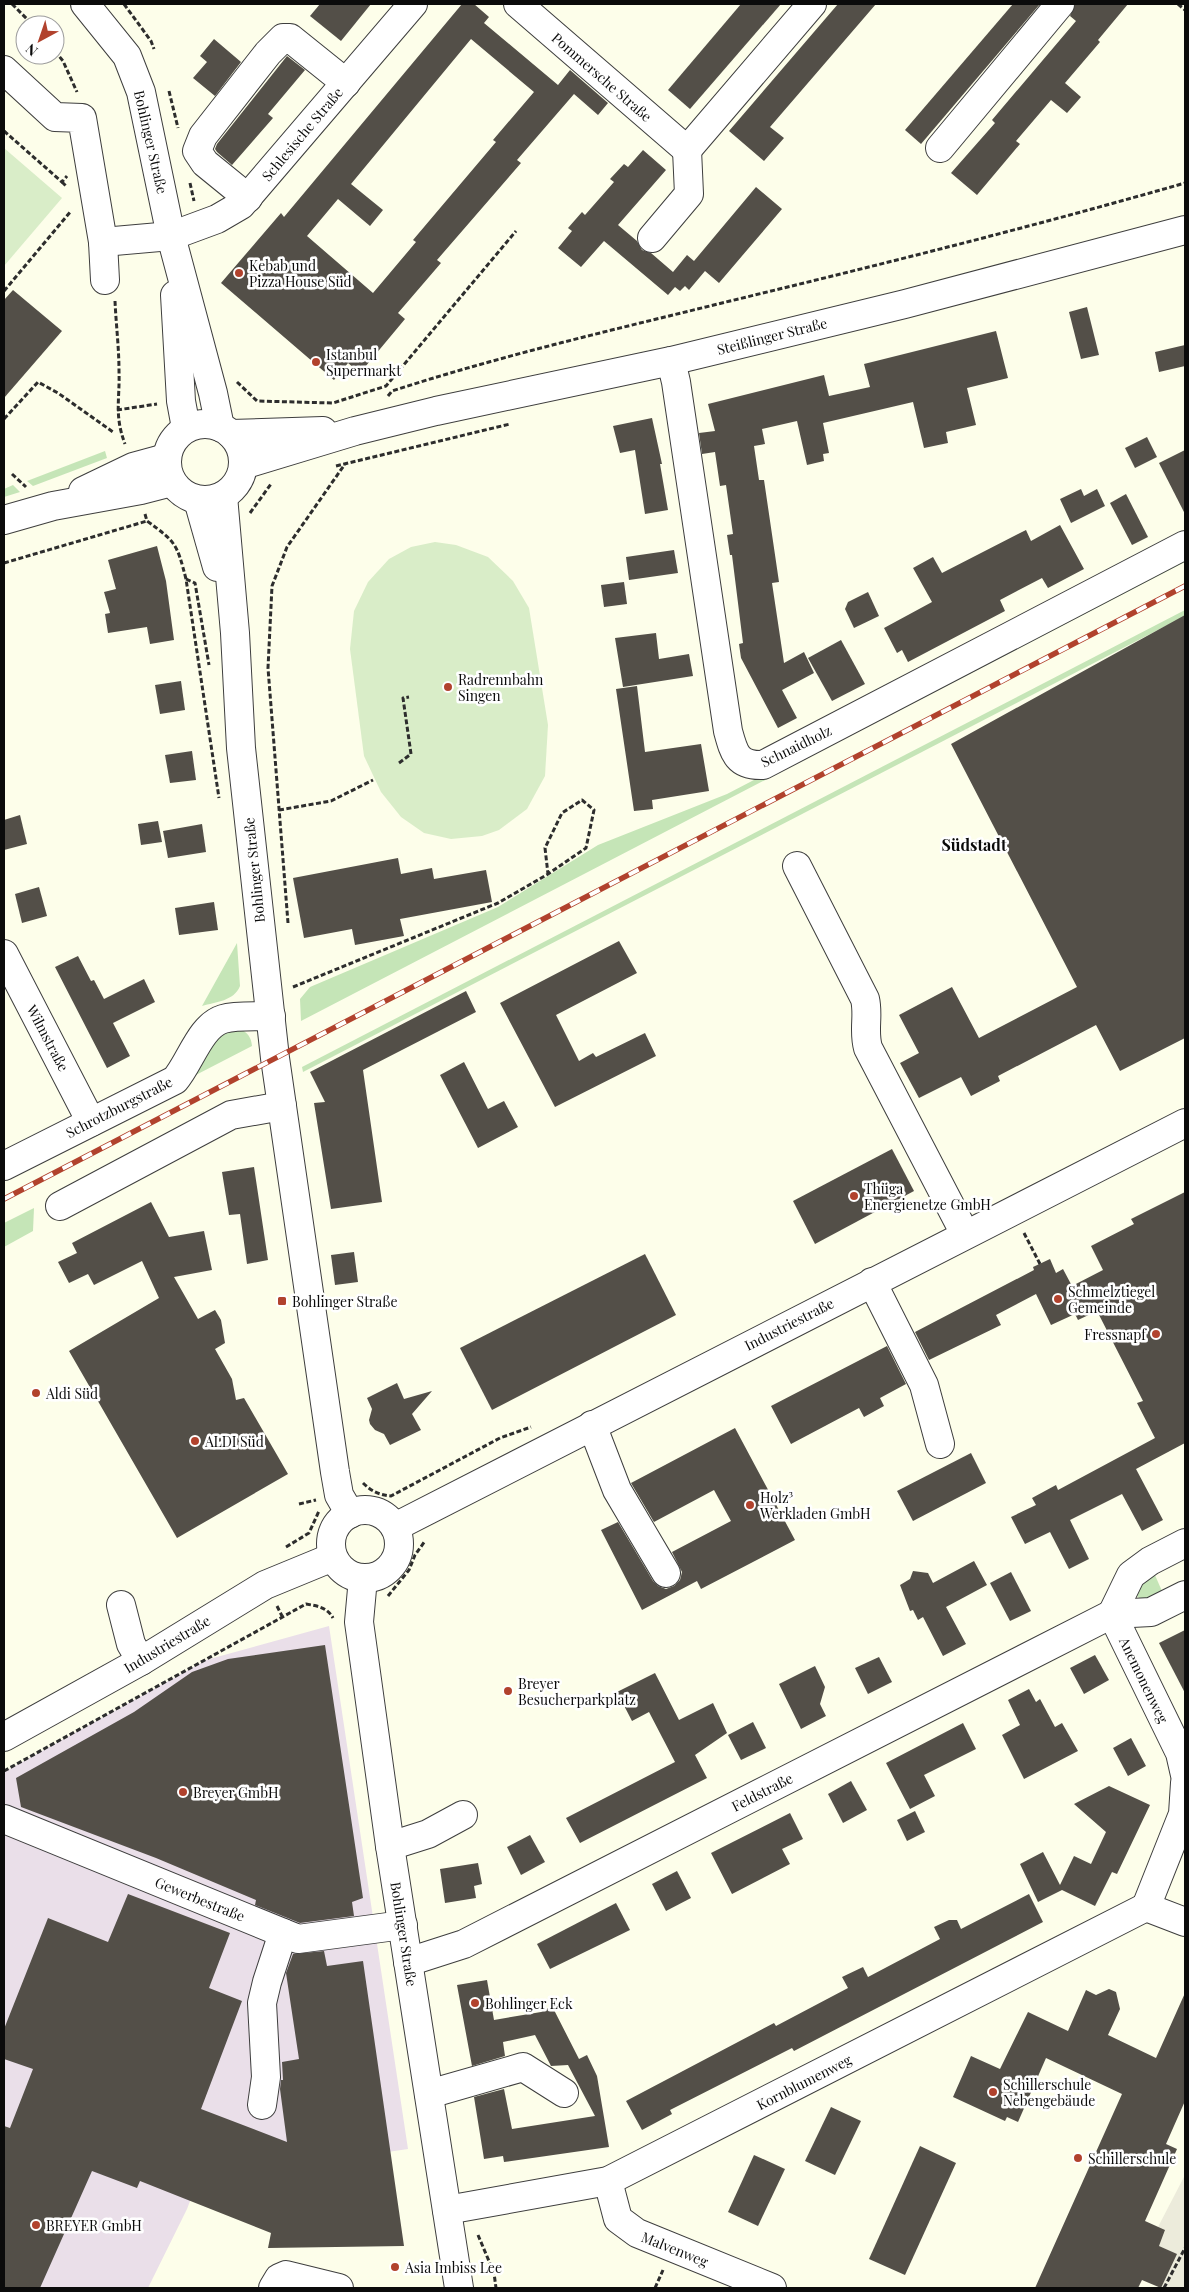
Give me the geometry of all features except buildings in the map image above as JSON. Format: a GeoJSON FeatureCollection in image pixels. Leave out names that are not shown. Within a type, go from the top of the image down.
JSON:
{"type":"FeatureCollection","features":[{"type":"Feature","properties":{"kind":"street","name":"Bohlinger Straße"},"geometry":{"type":"LineString","coordinates":[[86,4],[127,56],[141,92],[171,236],[211,384],[226,430]]}},
{"type":"Feature","properties":{"kind":"street","name":"Schlesische Straße"},"geometry":{"type":"LineString","coordinates":[[103,242],[171,236],[217,219],[242,205],[414,4]]}},
{"type":"Feature","properties":{"kind":"street","name":"Pommersche Straße"},"geometry":{"type":"LineString","coordinates":[[518,4],[687,150]]}},
{"type":"Feature","properties":{"kind":"street"},"geometry":{"type":"LineString","coordinates":[[652,238],[689,194],[687,150],[812,4]]}},
{"type":"Feature","properties":{"kind":"street"},"geometry":{"type":"LineString","coordinates":[[940,148],[1060,4]]}},
{"type":"Feature","properties":{"kind":"street"},"geometry":{"type":"LineString","coordinates":[[248,198],[205,163],[197,150],[203,136],[268,53],[282,38],[290,38],[346,83]]}},
{"type":"Feature","properties":{"kind":"street"},"geometry":{"type":"LineString","coordinates":[[4,70],[56,116],[82,118],[103,242],[105,280]]}},
{"type":"Feature","properties":{"kind":"street","name":"Steißlinger Straße"},"geometry":{"type":"LineString","coordinates":[[243,465],[355,430],[671,361],[905,304],[1185,230]]}},
{"type":"Feature","properties":{"kind":"street","name":"Bohlinger Straße"},"geometry":{"type":"LineString","coordinates":[[171,236],[181,400],[186,428]]}},
{"type":"Feature","properties":{"kind":"street","name":"Schnaidholz"},"geometry":{"type":"LineString","coordinates":[[671,361],[728,731],[734,751],[741,761],[751,765],[763,765],[1185,545]]}},
{"type":"Feature","properties":{"kind":"street","name":"Steißlinger Straße"},"geometry":{"type":"LineString","coordinates":[[186,428],[202,424],[226,430],[355,430]]}},
{"type":"Feature","properties":{"kind":"street"},"geometry":{"type":"LineString","coordinates":[[186,428],[172,441],[169,470],[183,494],[210,498],[237,483],[243,465],[238,443],[226,430]]}},
{"type":"Feature","properties":{"kind":"street"},"geometry":{"type":"LineString","coordinates":[[4,520],[169,470]]}},
{"type":"Feature","properties":{"kind":"street","name":"Bohlinger Straße"},"geometry":{"type":"LineString","coordinates":[[210,498],[235,633],[241,748],[277,997],[282,1106],[335,1472],[340,1495],[350,1514]]}},
{"type":"Feature","properties":{"kind":"street"},"geometry":{"type":"LineString","coordinates":[[797,866],[865,999],[868,1010],[864,1036],[868,1048],[965,1234]]}},
{"type":"Feature","properties":{"kind":"street","name":"Wilmstraße"},"geometry":{"type":"LineString","coordinates":[[4,954],[91,1122]]}},
{"type":"Feature","properties":{"kind":"street","name":"Schrotzburgstraße"},"geometry":{"type":"LineString","coordinates":[[4,1166],[174,1080],[182,1071],[206,1030],[215,1022],[277,997]]}},
{"type":"Feature","properties":{"kind":"street"},"geometry":{"type":"LineString","coordinates":[[60,1206],[231,1115],[282,1106]]}},
{"type":"Feature","properties":{"kind":"street","name":"Industriestraße"},"geometry":{"type":"LineString","coordinates":[[395,1527],[1185,1123]]}},
{"type":"Feature","properties":{"kind":"street"},"geometry":{"type":"LineString","coordinates":[[872,1282],[924,1385],[940,1444]]}},
{"type":"Feature","properties":{"kind":"street"},"geometry":{"type":"LineString","coordinates":[[592,1426],[617,1490],[666,1573]]}},
{"type":"Feature","properties":{"kind":"street"},"geometry":{"type":"LineString","coordinates":[[366,1510],[376,1512],[384,1516],[395,1527],[399,1542],[398,1554],[393,1564],[385,1572],[374,1577],[363,1578],[345,1572],[333,1557],[331,1547],[334,1529],[340,1521],[350,1514],[366,1510]]}},
{"type":"Feature","properties":{"kind":"street"},"geometry":{"type":"LineString","coordinates":[[1112,1614],[1131,1575],[1150,1561],[1185,1543]]}},
{"type":"Feature","properties":{"kind":"street","name":"Industriestraße"},"geometry":{"type":"LineString","coordinates":[[4,1737],[141,1661],[266,1585],[333,1557]]}},
{"type":"Feature","properties":{"kind":"street","name":"Bohlinger Straße"},"geometry":{"type":"LineString","coordinates":[[363,1578],[359,1622],[390,1846],[429,2094],[457,2208],[459,2288]]}},
{"type":"Feature","properties":{"kind":"street","name":"Feldstraße"},"geometry":{"type":"LineString","coordinates":[[408,1962],[464,1944],[1112,1614],[1151,1612],[1185,1595]]}},
{"type":"Feature","properties":{"kind":"street"},"geometry":{"type":"LineString","coordinates":[[121,1606],[131,1644],[141,1661]]}},
{"type":"Feature","properties":{"kind":"street","name":"Anemonenweg"},"geometry":{"type":"LineString","coordinates":[[1112,1614],[1180,1753],[1185,1775]]}},
{"type":"Feature","properties":{"kind":"street"},"geometry":{"type":"LineString","coordinates":[[1185,1783],[1183,1814],[1146,1908],[1185,1922]]}},
{"type":"Feature","properties":{"kind":"street"},"geometry":{"type":"LineString","coordinates":[[390,1846],[428,1834],[463,1815]]}},
{"type":"Feature","properties":{"kind":"street","name":"Gewerbestraße"},"geometry":{"type":"LineString","coordinates":[[4,1819],[298,1939],[403,1925]]}},
{"type":"Feature","properties":{"kind":"street","name":"Kornblumenweg"},"geometry":{"type":"LineString","coordinates":[[457,2208],[608,2181],[1146,1908]]}},
{"type":"Feature","properties":{"kind":"street"},"geometry":{"type":"LineString","coordinates":[[262,2105],[266,2078],[262,2003],[283,1933]]}},
{"type":"Feature","properties":{"kind":"street"},"geometry":{"type":"LineString","coordinates":[[429,2094],[523,2067],[564,2093]]}},
{"type":"Feature","properties":{"kind":"street","name":"Malvenweg"},"geometry":{"type":"LineString","coordinates":[[608,2181],[618,2219],[636,2233],[772,2288]]}},
{"type":"Feature","properties":{"kind":"street"},"geometry":{"type":"LineString","coordinates":[[273,2288],[278,2278],[286,2275],[339,2288]]}},
{"type":"Feature","properties":{"kind":"path"},"geometry":{"type":"LineString","coordinates":[[12,4],[23,15]]}},
{"type":"Feature","properties":{"kind":"path"},"geometry":{"type":"LineString","coordinates":[[124,4],[151,41],[157,58]]}},
{"type":"Feature","properties":{"kind":"path"},"geometry":{"type":"LineString","coordinates":[[1178,4],[1185,10]]}},
{"type":"Feature","properties":{"kind":"path"},"geometry":{"type":"LineString","coordinates":[[166,83],[180,136]]}},
{"type":"Feature","properties":{"kind":"path"},"geometry":{"type":"LineString","coordinates":[[4,131],[68,188]]}},
{"type":"Feature","properties":{"kind":"path"},"geometry":{"type":"LineString","coordinates":[[62,182],[88,154]]}},
{"type":"Feature","properties":{"kind":"path"},"geometry":{"type":"LineString","coordinates":[[190,182],[199,226]]}},
{"type":"Feature","properties":{"kind":"path"},"geometry":{"type":"LineString","coordinates":[[384,402],[392,391],[558,343],[1060,218],[1185,183]]}},
{"type":"Feature","properties":{"kind":"path"},"geometry":{"type":"LineString","coordinates":[[4,290],[74,207]]}},
{"type":"Feature","properties":{"kind":"path"},"geometry":{"type":"LineString","coordinates":[[235,375],[238,384],[257,401],[333,403],[386,386],[516,231]]}},
{"type":"Feature","properties":{"kind":"path"},"geometry":{"type":"LineString","coordinates":[[119,428],[117,410],[120,373]]}},
{"type":"Feature","properties":{"kind":"path"},"geometry":{"type":"LineString","coordinates":[[4,419],[38,382],[58,393],[113,432]]}},
{"type":"Feature","properties":{"kind":"path"},"geometry":{"type":"LineString","coordinates":[[288,928],[268,668],[272,586],[287,547],[345,463]]}},
{"type":"Feature","properties":{"kind":"path"},"geometry":{"type":"LineString","coordinates":[[144,506],[147,521],[172,539],[180,556],[186,579],[220,805]]}},
{"type":"Feature","properties":{"kind":"path"},"geometry":{"type":"LineString","coordinates":[[4,563],[147,521]]}},
{"type":"Feature","properties":{"kind":"path"},"geometry":{"type":"LineString","coordinates":[[399,762],[411,754],[402,698],[409,697]]}},
{"type":"Feature","properties":{"kind":"path"},"geometry":{"type":"LineString","coordinates":[[279,810],[331,802],[373,780]]}},
{"type":"Feature","properties":{"kind":"path"},"geometry":{"type":"LineString","coordinates":[[277,997],[498,903],[548,874],[586,848],[594,810],[582,800],[562,813],[545,848],[548,874]]}},
{"type":"Feature","properties":{"kind":"path"},"geometry":{"type":"LineString","coordinates":[[277,997],[292,977]]}},
{"type":"Feature","properties":{"kind":"path"},"geometry":{"type":"LineString","coordinates":[[1023,1230],[1040,1264]]}},
{"type":"Feature","properties":{"kind":"path"},"geometry":{"type":"LineString","coordinates":[[370,1490],[382,1496],[391,1496],[422,1479]]}},
{"type":"Feature","properties":{"kind":"path"},"geometry":{"type":"LineString","coordinates":[[299,1504],[319,1499]]}},
{"type":"Feature","properties":{"kind":"path"},"geometry":{"type":"LineString","coordinates":[[384,1602],[409,1570],[425,1541],[432,1537]]}},
{"type":"Feature","properties":{"kind":"path"},"geometry":{"type":"LineString","coordinates":[[4,1771],[306,1604],[320,1607],[330,1613],[336,1625]]}},
{"type":"Feature","properties":{"kind":"path"},"geometry":{"type":"LineString","coordinates":[[457,2208],[494,2273],[496,2288]]}},
{"type":"Feature","properties":{"kind":"path"},"geometry":{"type":"LineString","coordinates":[[1164,2288],[1185,2248]]}},
{"type":"Feature","properties":{"kind":"shaded area"},"geometry":{"type":"Polygon","coordinates":[[[329,1626],[408,2149],[299,2165],[215,2136],[187,2209],[148,2288],[4,2288],[4,1772],[206,1660],[329,1626]]]}},
{"type":"Feature","properties":{"kind":"shaded area"},"geometry":{"type":"Polygon","coordinates":[[[1185,2175],[1185,2288],[1161,2288],[1176,2254],[1159,2246],[1165,2231],[1158,2227],[1185,2175]]]}},
{"type":"Feature","properties":{"kind":"green space"},"geometry":{"type":"Polygon","coordinates":[[[4,148],[62,198],[4,266],[4,148]]]}},
{"type":"Feature","properties":{"kind":"green space"},"geometry":{"type":"Polygon","coordinates":[[[105,451],[107,458],[33,486],[27,481],[105,451]]]}},
{"type":"Feature","properties":{"kind":"green space"},"geometry":{"type":"Polygon","coordinates":[[[13,485],[20,492],[4,497],[4,489],[13,485]]]}},
{"type":"Feature","properties":{"kind":"green space","name":"Radrennbahn Singen"},"geometry":{"type":"Polygon","coordinates":[[[435,542],[456,545],[488,557],[513,581],[529,608],[548,725],[545,776],[527,809],[499,830],[482,836],[451,839],[424,833],[401,817],[381,792],[364,756],[350,649],[354,611],[368,582],[389,559],[411,547],[435,542]]]}},
{"type":"Feature","properties":{"kind":"green space"},"geometry":{"type":"Polygon","coordinates":[[[1185,556],[1185,562],[301,1021],[300,999],[310,987],[498,907],[598,845],[727,794],[1185,556]]]}},
{"type":"Feature","properties":{"kind":"green space"},"geometry":{"type":"Polygon","coordinates":[[[1185,610],[1185,616],[303,1072],[302,1067],[1185,610]]]}},
{"type":"Feature","properties":{"kind":"green space"},"geometry":{"type":"Polygon","coordinates":[[[237,943],[240,986],[234,995],[229,998],[202,1006],[237,943]]]}},
{"type":"Feature","properties":{"kind":"green space"},"geometry":{"type":"Polygon","coordinates":[[[239,1028],[251,1040],[252,1046],[190,1078],[222,1030],[239,1028]]]}},
{"type":"Feature","properties":{"kind":"green space"},"geometry":{"type":"Polygon","coordinates":[[[34,1208],[33,1231],[4,1247],[4,1223],[34,1208]]]}},
{"type":"Feature","properties":{"kind":"green space"},"geometry":{"type":"Polygon","coordinates":[[[1154,1573],[1162,1591],[1159,1597],[1141,1600],[1136,1595],[1134,1583],[1154,1573]]]}},
{"type":"Feature","properties":{"kind":"railway"},"geometry":{"type":"LineString","coordinates":[[4,1199],[1185,586]]}},
{"type":"Feature","properties":{"kind":"place","name":"Kebab und Pizza House Süd"},"geometry":{"type":"Point","coordinates":[239,273]}},
{"type":"Feature","properties":{"kind":"place","name":"Istanbul Supermarkt"},"geometry":{"type":"Point","coordinates":[316,362]}},
{"type":"Feature","properties":{"kind":"place","name":"Radrennbahn Singen"},"geometry":{"type":"Point","coordinates":[448,687]}},
{"type":"Feature","properties":{"kind":"place","name":"Thüga Energienetze GmbH"},"geometry":{"type":"Point","coordinates":[854,1196]}},
{"type":"Feature","properties":{"kind":"place","name":"Schmelztiegel Gemeinde"},"geometry":{"type":"Point","coordinates":[1058,1299]}},
{"type":"Feature","properties":{"kind":"place","name":"Bohlinger Straße"},"geometry":{"type":"Point","coordinates":[282,1301]}},
{"type":"Feature","properties":{"kind":"place","name":"Fressnapf"},"geometry":{"type":"Point","coordinates":[1156,1334]}},
{"type":"Feature","properties":{"kind":"place","name":"Aldi Süd"},"geometry":{"type":"Point","coordinates":[36,1393]}},
{"type":"Feature","properties":{"kind":"place","name":"ALDI Süd"},"geometry":{"type":"Point","coordinates":[195,1441]}},
{"type":"Feature","properties":{"kind":"place","name":"Holz³ Werkladen GmbH"},"geometry":{"type":"Point","coordinates":[750,1505]}},
{"type":"Feature","properties":{"kind":"place","name":"Breyer Besucherparkplatz"},"geometry":{"type":"Point","coordinates":[508,1691]}},
{"type":"Feature","properties":{"kind":"place","name":"Breyer GmbH"},"geometry":{"type":"Point","coordinates":[183,1792]}},
{"type":"Feature","properties":{"kind":"place","name":"Bohlinger Eck"},"geometry":{"type":"Point","coordinates":[475,2003]}},
{"type":"Feature","properties":{"kind":"place","name":"Schillerschule Nebengebäude"},"geometry":{"type":"Point","coordinates":[993,2092]}},
{"type":"Feature","properties":{"kind":"place","name":"Schillerschule"},"geometry":{"type":"Point","coordinates":[1078,2158]}},
{"type":"Feature","properties":{"kind":"place","name":"BREYER GmbH"},"geometry":{"type":"Point","coordinates":[36,2225]}},
{"type":"Feature","properties":{"kind":"place","name":"Asia Imbiss Lee"},"geometry":{"type":"Point","coordinates":[395,2267]}},
{"type":"Feature","properties":{"kind":"district","name":"Südstadt"},"geometry":{"type":"Point","coordinates":[974,844]}}]}
